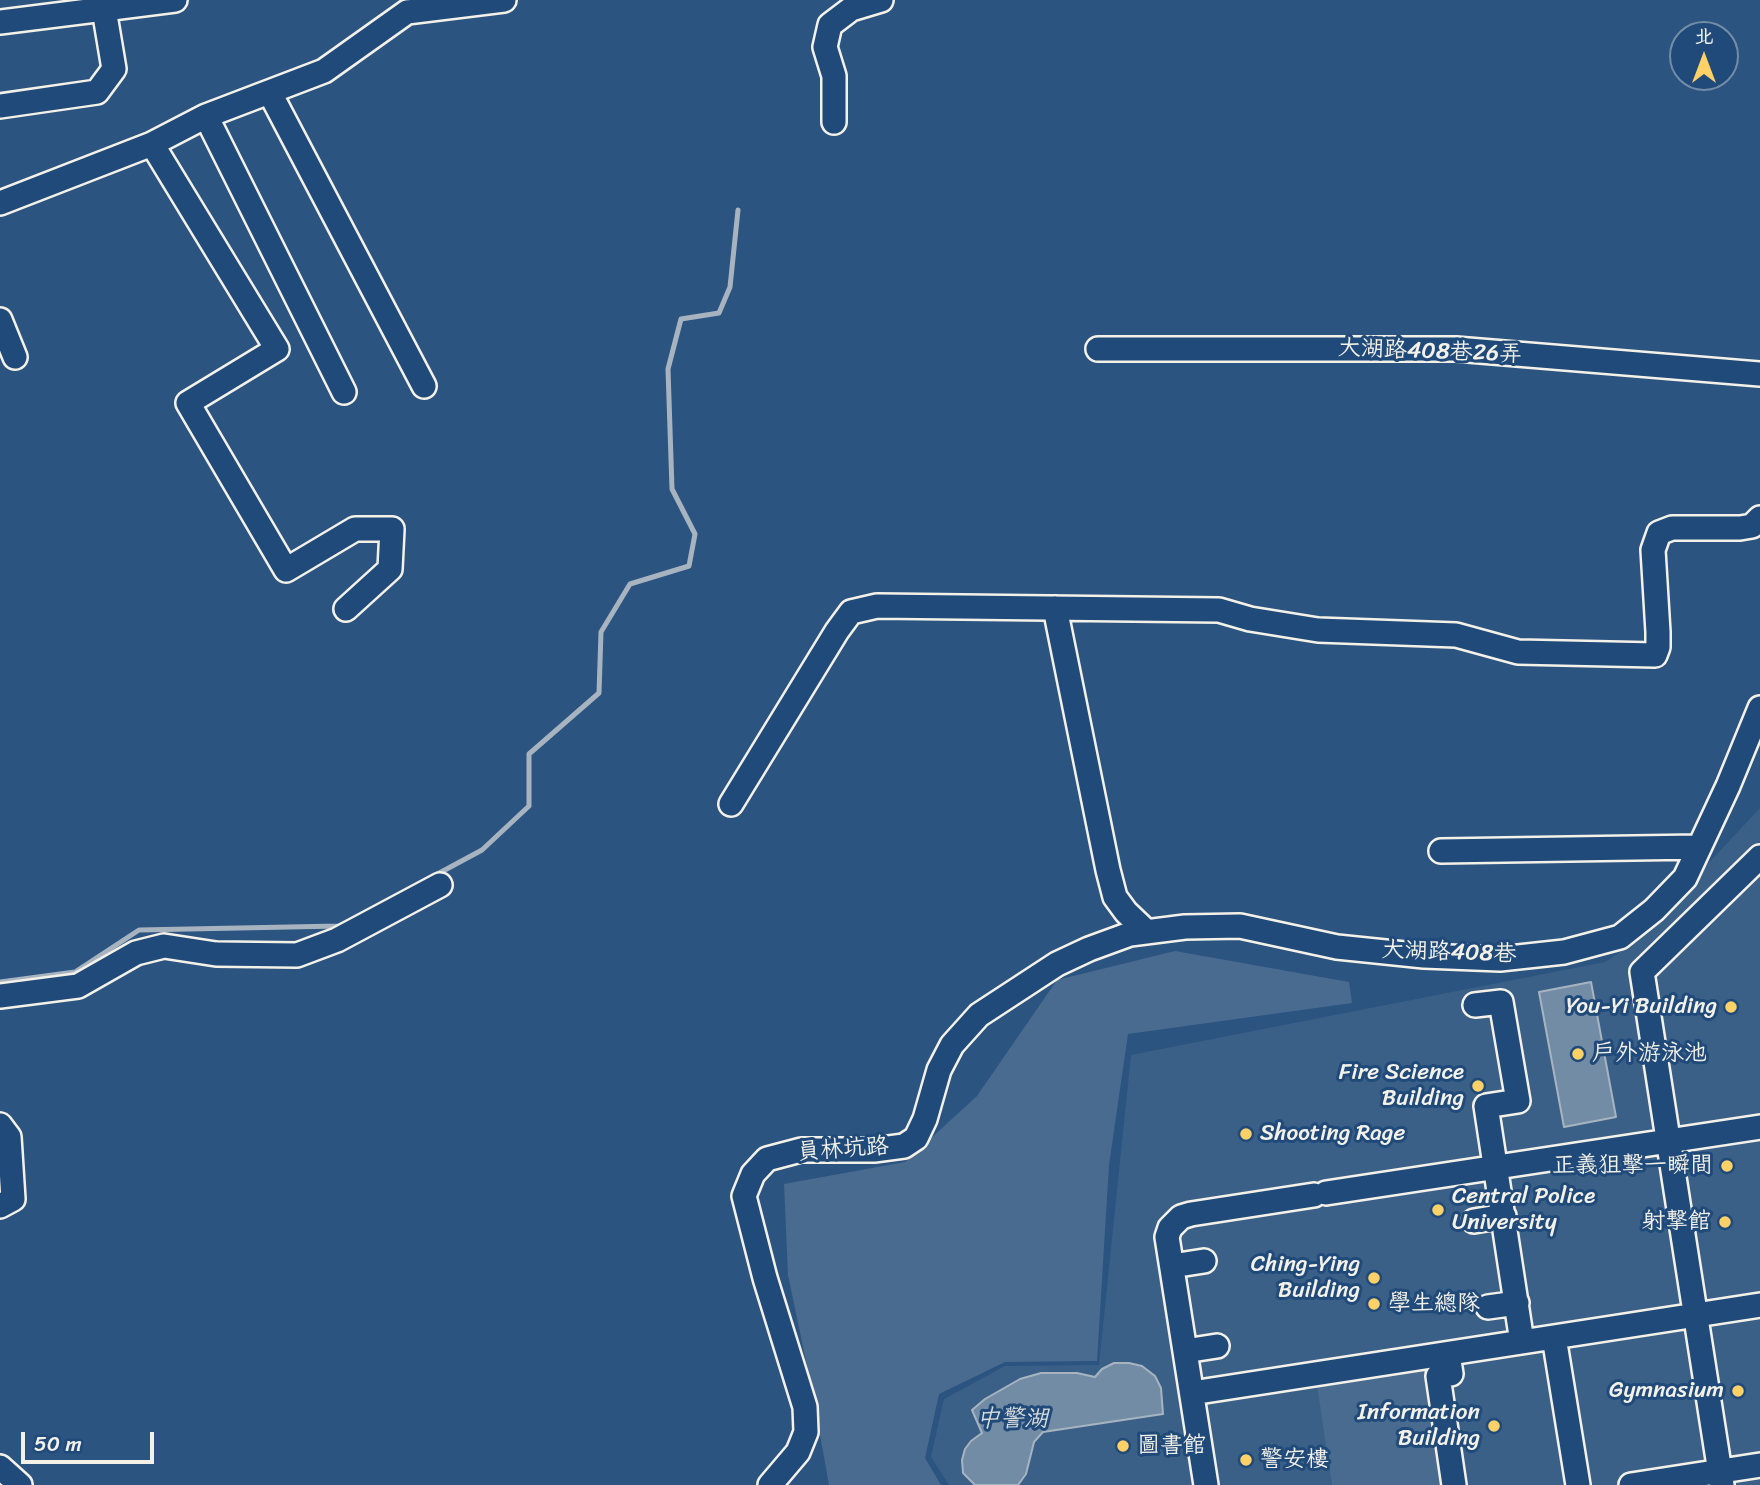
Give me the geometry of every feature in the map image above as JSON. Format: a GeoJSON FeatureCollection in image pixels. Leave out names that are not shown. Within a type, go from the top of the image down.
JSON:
{"type":"FeatureCollection","features":[{"type":"Feature","properties":{"kind":"street"},"geometry":{"type":"LineString","coordinates":[[0,22],[104,5],[175,0]]}},
{"type":"Feature","properties":{"kind":"street"},"geometry":{"type":"LineString","coordinates":[[0,203],[152,144],[206,116],[324,71],[407,12],[504,0]]}},
{"type":"Feature","properties":{"kind":"street"},"geometry":{"type":"LineString","coordinates":[[834,122],[834,76],[825,47],[830,25],[851,9],[881,0]]}},
{"type":"Feature","properties":{"kind":"street"},"geometry":{"type":"LineString","coordinates":[[0,106],[97,92],[114,69],[104,5]]}},
{"type":"Feature","properties":{"kind":"street"},"geometry":{"type":"LineString","coordinates":[[270,93],[424,386]]}},
{"type":"Feature","properties":{"kind":"street"},"geometry":{"type":"LineString","coordinates":[[206,116],[344,392]]}},
{"type":"Feature","properties":{"kind":"street"},"geometry":{"type":"LineString","coordinates":[[152,144],[277,349],[188,403],[286,570],[355,529],[392,529],[390,569],[346,610]]}},
{"type":"Feature","properties":{"kind":"street"},"geometry":{"type":"LineString","coordinates":[[0,320],[15,357]]}},
{"type":"Feature","properties":{"kind":"street","name":"大湖路408巷26弄"},"geometry":{"type":"LineString","coordinates":[[1098,349],[1456,349],[1760,374]]}},
{"type":"Feature","properties":{"kind":"street"},"geometry":{"type":"LineString","coordinates":[[731,804],[836,631],[851,612],[877,606],[1220,610],[1250,619],[1318,630],[1456,635],[1518,652],[1655,655],[1658,632],[1653,550],[1659,533],[1672,528],[1741,528],[1752,526],[1760,518]]}},
{"type":"Feature","properties":{"kind":"street"},"geometry":{"type":"LineString","coordinates":[[1055,608],[1112,888],[1138,933]]}},
{"type":"Feature","properties":{"kind":"street","name":"大湖路408巷"},"geometry":{"type":"LineString","coordinates":[[1138,933],[1185,927],[1240,926],[1337,947],[1424,956],[1500,959],[1564,952],[1620,937],[1654,910],[1685,878],[1728,786],[1760,708]]}},
{"type":"Feature","properties":{"kind":"street"},"geometry":{"type":"LineString","coordinates":[[1441,852],[1698,847]]}},
{"type":"Feature","properties":{"kind":"street"},"geometry":{"type":"LineString","coordinates":[[1721,1478],[1642,972],[1760,857]]}},
{"type":"Feature","properties":{"kind":"street"},"geometry":{"type":"LineString","coordinates":[[0,996],[78,986],[136,953],[164,946],[216,954],[297,955],[337,940],[440,885]]}},
{"type":"Feature","properties":{"kind":"street","name":"員林坑路"},"geometry":{"type":"LineString","coordinates":[[770,1485],[798,1452],[806,1432],[805,1407],[749,1221],[744,1196],[753,1174],[767,1159],[801,1150],[874,1150],[904,1146],[916,1138],[925,1119],[939,1070],[952,1045],[979,1015],[1057,964],[1089,949],[1138,933]]}},
{"type":"Feature","properties":{"kind":"street"},"geometry":{"type":"LineString","coordinates":[[1475,1005],[1501,1002],[1518,1101],[1486,1107],[1522,1342]]}},
{"type":"Feature","properties":{"kind":"street"},"geometry":{"type":"LineString","coordinates":[[0,1125],[9,1137],[13,1199],[0,1206]]}},
{"type":"Feature","properties":{"kind":"street"},"geometry":{"type":"LineString","coordinates":[[1206,1485],[1167,1237],[1170,1228],[1181,1217],[1760,1127]]}},
{"type":"Feature","properties":{"kind":"street"},"geometry":{"type":"LineString","coordinates":[[1474,1221],[1504,1216]]}},
{"type":"Feature","properties":{"kind":"street"},"geometry":{"type":"LineString","coordinates":[[1172,1266],[1204,1261]]}},
{"type":"Feature","properties":{"kind":"street"},"geometry":{"type":"LineString","coordinates":[[1488,1307],[1517,1303]]}},
{"type":"Feature","properties":{"kind":"street"},"geometry":{"type":"LineString","coordinates":[[1192,1393],[1760,1305]]}},
{"type":"Feature","properties":{"kind":"street"},"geometry":{"type":"LineString","coordinates":[[1554,1337],[1578,1485]]}},
{"type":"Feature","properties":{"kind":"street"},"geometry":{"type":"LineString","coordinates":[[1185,1351],[1217,1346]]}},
{"type":"Feature","properties":{"kind":"street"},"geometry":{"type":"LineString","coordinates":[[1448,1353],[1451,1374],[1438,1376],[1454,1485]]}},
{"type":"Feature","properties":{"kind":"street"},"geometry":{"type":"LineString","coordinates":[[1630,1485],[1721,1478],[1760,1465]]}},
{"type":"Feature","properties":{"kind":"street"},"geometry":{"type":"LineString","coordinates":[[0,1467],[20,1485]]}},
{"type":"Feature","properties":{"kind":"shaded area","name":"Central Police University"},"geometry":{"type":"Polygon","coordinates":[[[1760,808],[1760,1485],[949,1485],[931,1457],[944,1399],[1005,1366],[1099,1365],[1131,1055],[1605,962],[1635,942],[1760,808]]]}},
{"type":"Feature","properties":{"kind":"shaded area"},"geometry":{"type":"Polygon","coordinates":[[[1175,951],[1349,982],[1352,1003],[1128,1034],[1109,1165],[1097,1361],[1005,1362],[939,1394],[925,1458],[941,1485],[829,1485],[788,1275],[784,1184],[905,1162],[977,1096],[1057,980],[1175,951]]]}},
{"type":"Feature","properties":{"kind":"shaded area"},"geometry":{"type":"Polygon","coordinates":[[[1428,1360],[1447,1485],[1332,1485],[1316,1378],[1428,1360]]]}},
{"type":"Feature","properties":{"kind":"water","name":"戶外游泳池"},"geometry":{"type":"Polygon","coordinates":[[[1591,982],[1616,1117],[1564,1127],[1539,992],[1591,982]]]}},
{"type":"Feature","properties":{"kind":"water","name":"中警湖"},"geometry":{"type":"Polygon","coordinates":[[[1114,1363],[1142,1366],[1155,1376],[1161,1388],[1163,1414],[1043,1432],[1034,1442],[1026,1474],[1018,1485],[975,1485],[963,1473],[965,1449],[982,1433],[972,1410],[985,1399],[1020,1379],[1041,1373],[1077,1373],[1095,1377],[1102,1369],[1114,1363]]]}},
{"type":"Feature","properties":{"kind":"waterway"},"geometry":{"type":"LineString","coordinates":[[430,878],[482,850],[529,806],[529,754],[599,693],[601,632],[630,584],[689,566],[695,534],[672,489],[668,369],[681,319],[719,313],[730,287],[738,210]]}},
{"type":"Feature","properties":{"kind":"waterway"},"geometry":{"type":"LineString","coordinates":[[0,982],[75,972],[139,930],[344,924]]}},
{"type":"Feature","properties":{"kind":"place","name":"You-Yi Building"},"geometry":{"type":"Point","coordinates":[1731,1007]}},
{"type":"Feature","properties":{"kind":"place","name":"戶外游泳池"},"geometry":{"type":"Point","coordinates":[1578,1054]}},
{"type":"Feature","properties":{"kind":"place","name":"Fire Science Building"},"geometry":{"type":"Point","coordinates":[1478,1086]}},
{"type":"Feature","properties":{"kind":"place","name":"Shooting Rage"},"geometry":{"type":"Point","coordinates":[1246,1134]}},
{"type":"Feature","properties":{"kind":"place","name":"正義狙擊一瞬間"},"geometry":{"type":"Point","coordinates":[1727,1166]}},
{"type":"Feature","properties":{"kind":"place","name":"Central Police University"},"geometry":{"type":"Point","coordinates":[1438,1210]}},
{"type":"Feature","properties":{"kind":"place","name":"射撃館"},"geometry":{"type":"Point","coordinates":[1725,1222]}},
{"type":"Feature","properties":{"kind":"place","name":"Ching-Ying Building"},"geometry":{"type":"Point","coordinates":[1374,1278]}},
{"type":"Feature","properties":{"kind":"place","name":"學生總隊"},"geometry":{"type":"Point","coordinates":[1374,1304]}},
{"type":"Feature","properties":{"kind":"place","name":"Gymnasium"},"geometry":{"type":"Point","coordinates":[1738,1391]}},
{"type":"Feature","properties":{"kind":"place","name":"Information Building"},"geometry":{"type":"Point","coordinates":[1494,1426]}},
{"type":"Feature","properties":{"kind":"place","name":"圖書館"},"geometry":{"type":"Point","coordinates":[1123,1446]}},
{"type":"Feature","properties":{"kind":"place","name":"警安樓"},"geometry":{"type":"Point","coordinates":[1246,1460]}}]}
